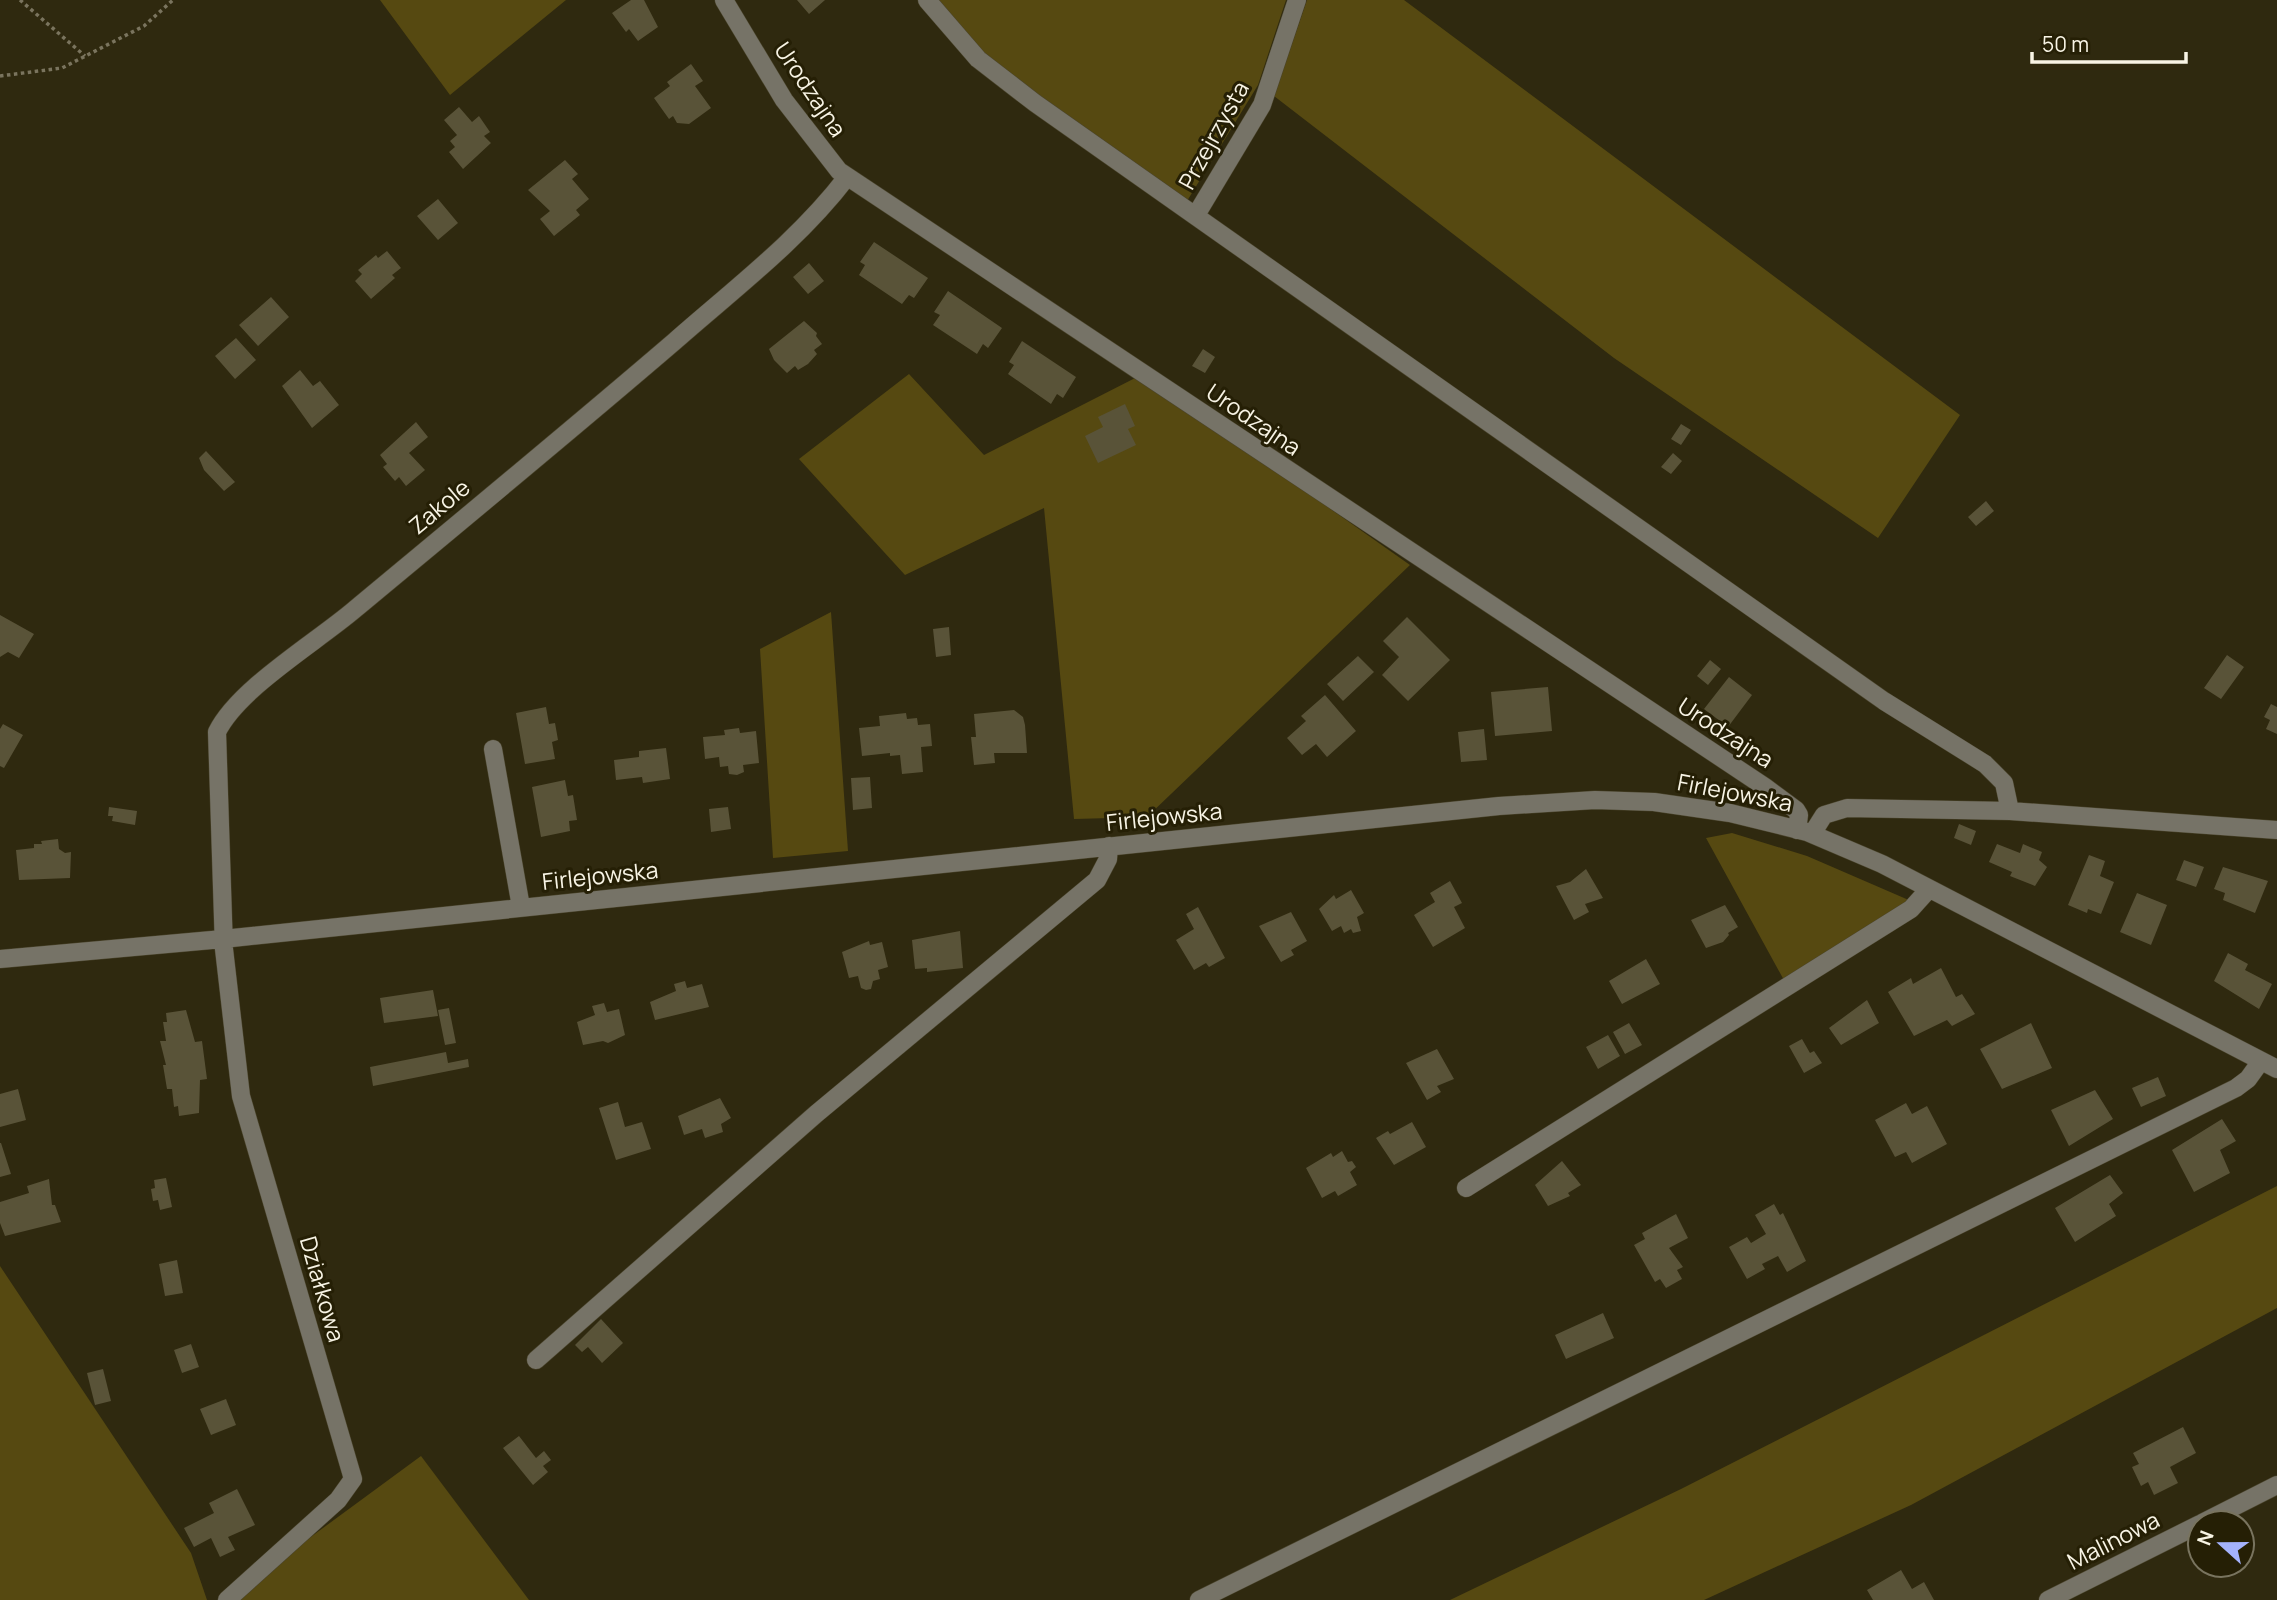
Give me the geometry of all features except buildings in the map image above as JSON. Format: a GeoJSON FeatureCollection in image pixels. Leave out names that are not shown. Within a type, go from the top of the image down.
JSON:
{"type":"FeatureCollection","features":[{"type":"Feature","properties":{"kind":"street","name":"Urodzajna"},"geometry":{"type":"LineString","coordinates":[[724,0],[785,100],[834,165],[847,177],[1780,797],[1799,815],[1805,832]]}},
{"type":"Feature","properties":{"kind":"street"},"geometry":{"type":"LineString","coordinates":[[927,0],[978,59],[1035,103],[1884,701],[1984,764],[2004,783],[2010,811]]}},
{"type":"Feature","properties":{"kind":"street","name":"Przejrzysta"},"geometry":{"type":"LineString","coordinates":[[1196,215],[1262,105],[1297,0]]}},
{"type":"Feature","properties":{"kind":"street","name":"Zakole"},"geometry":{"type":"LineString","coordinates":[[223,939],[217,732],[224,717],[722,300],[814,217],[847,177]]}},
{"type":"Feature","properties":{"kind":"street"},"geometry":{"type":"LineString","coordinates":[[492,749],[521,907]]}},
{"type":"Feature","properties":{"kind":"street","name":"Firlejowska"},"geometry":{"type":"LineString","coordinates":[[0,959],[223,939],[1499,806],[1595,800],[1704,808],[1805,832],[1852,850],[2269,1065]]}},
{"type":"Feature","properties":{"kind":"street"},"geometry":{"type":"LineString","coordinates":[[1805,832],[1824,815],[1847,808],[2010,811],[2277,830]]}},
{"type":"Feature","properties":{"kind":"street"},"geometry":{"type":"LineString","coordinates":[[536,1360],[816,1114],[1097,880],[1108,859],[1110,846]]}},
{"type":"Feature","properties":{"kind":"street"},"geometry":{"type":"LineString","coordinates":[[1466,1188],[1911,909],[1929,888]]}},
{"type":"Feature","properties":{"kind":"street","name":"Działkowa"},"geometry":{"type":"LineString","coordinates":[[223,939],[241,1096],[353,1479],[338,1500],[226,1600]]}},
{"type":"Feature","properties":{"kind":"street"},"geometry":{"type":"LineString","coordinates":[[1199,1600],[2236,1088],[2269,1065]]}},
{"type":"Feature","properties":{"kind":"street","name":"Malinowa"},"geometry":{"type":"LineString","coordinates":[[2229,1509],[2277,1485]]}},
{"type":"Feature","properties":{"kind":"street","name":"Malinowa"},"geometry":{"type":"LineString","coordinates":[[2048,1600],[2186,1531]]}},
{"type":"Feature","properties":{"kind":"path"},"geometry":{"type":"LineString","coordinates":[[20,0],[85,56]]}},
{"type":"Feature","properties":{"kind":"path"},"geometry":{"type":"LineString","coordinates":[[0,76],[62,68],[144,26],[173,0]]}},
{"type":"Feature","properties":{"kind":"shaded area"},"geometry":{"type":"Polygon","coordinates":[[[380,0],[566,0],[450,95],[380,0]]]}},
{"type":"Feature","properties":{"kind":"shaded area"},"geometry":{"type":"Polygon","coordinates":[[[930,0],[1286,0],[1258,85],[1184,206],[1035,103],[930,0]]]}},
{"type":"Feature","properties":{"kind":"shaded area"},"geometry":{"type":"Polygon","coordinates":[[[1307,0],[1404,0],[1960,415],[1878,538],[1614,358],[1274,96],[1307,0]]]}},
{"type":"Feature","properties":{"kind":"shaded area"},"geometry":{"type":"Polygon","coordinates":[[[909,374],[984,455],[1141,375],[1410,565],[1147,817],[1074,819],[1044,508],[905,575],[799,459],[909,374]]]}},
{"type":"Feature","properties":{"kind":"shaded area"},"geometry":{"type":"Polygon","coordinates":[[[831,612],[848,851],[773,858],[760,649],[831,612]]]}},
{"type":"Feature","properties":{"kind":"shaded area"},"geometry":{"type":"Polygon","coordinates":[[[1732,833],[1807,856],[1911,901],[1785,982],[1706,838],[1732,833]]]}},
{"type":"Feature","properties":{"kind":"shaded area"},"geometry":{"type":"Polygon","coordinates":[[[2277,1186],[2277,1308],[1911,1505],[1704,1600],[1450,1600],[1681,1489],[2277,1186]]]}},
{"type":"Feature","properties":{"kind":"shaded area"},"geometry":{"type":"Polygon","coordinates":[[[0,1266],[191,1553],[207,1600],[0,1600],[0,1266]]]}},
{"type":"Feature","properties":{"kind":"shaded area"},"geometry":{"type":"Polygon","coordinates":[[[421,1456],[529,1600],[225,1600],[421,1456]]]}}]}
